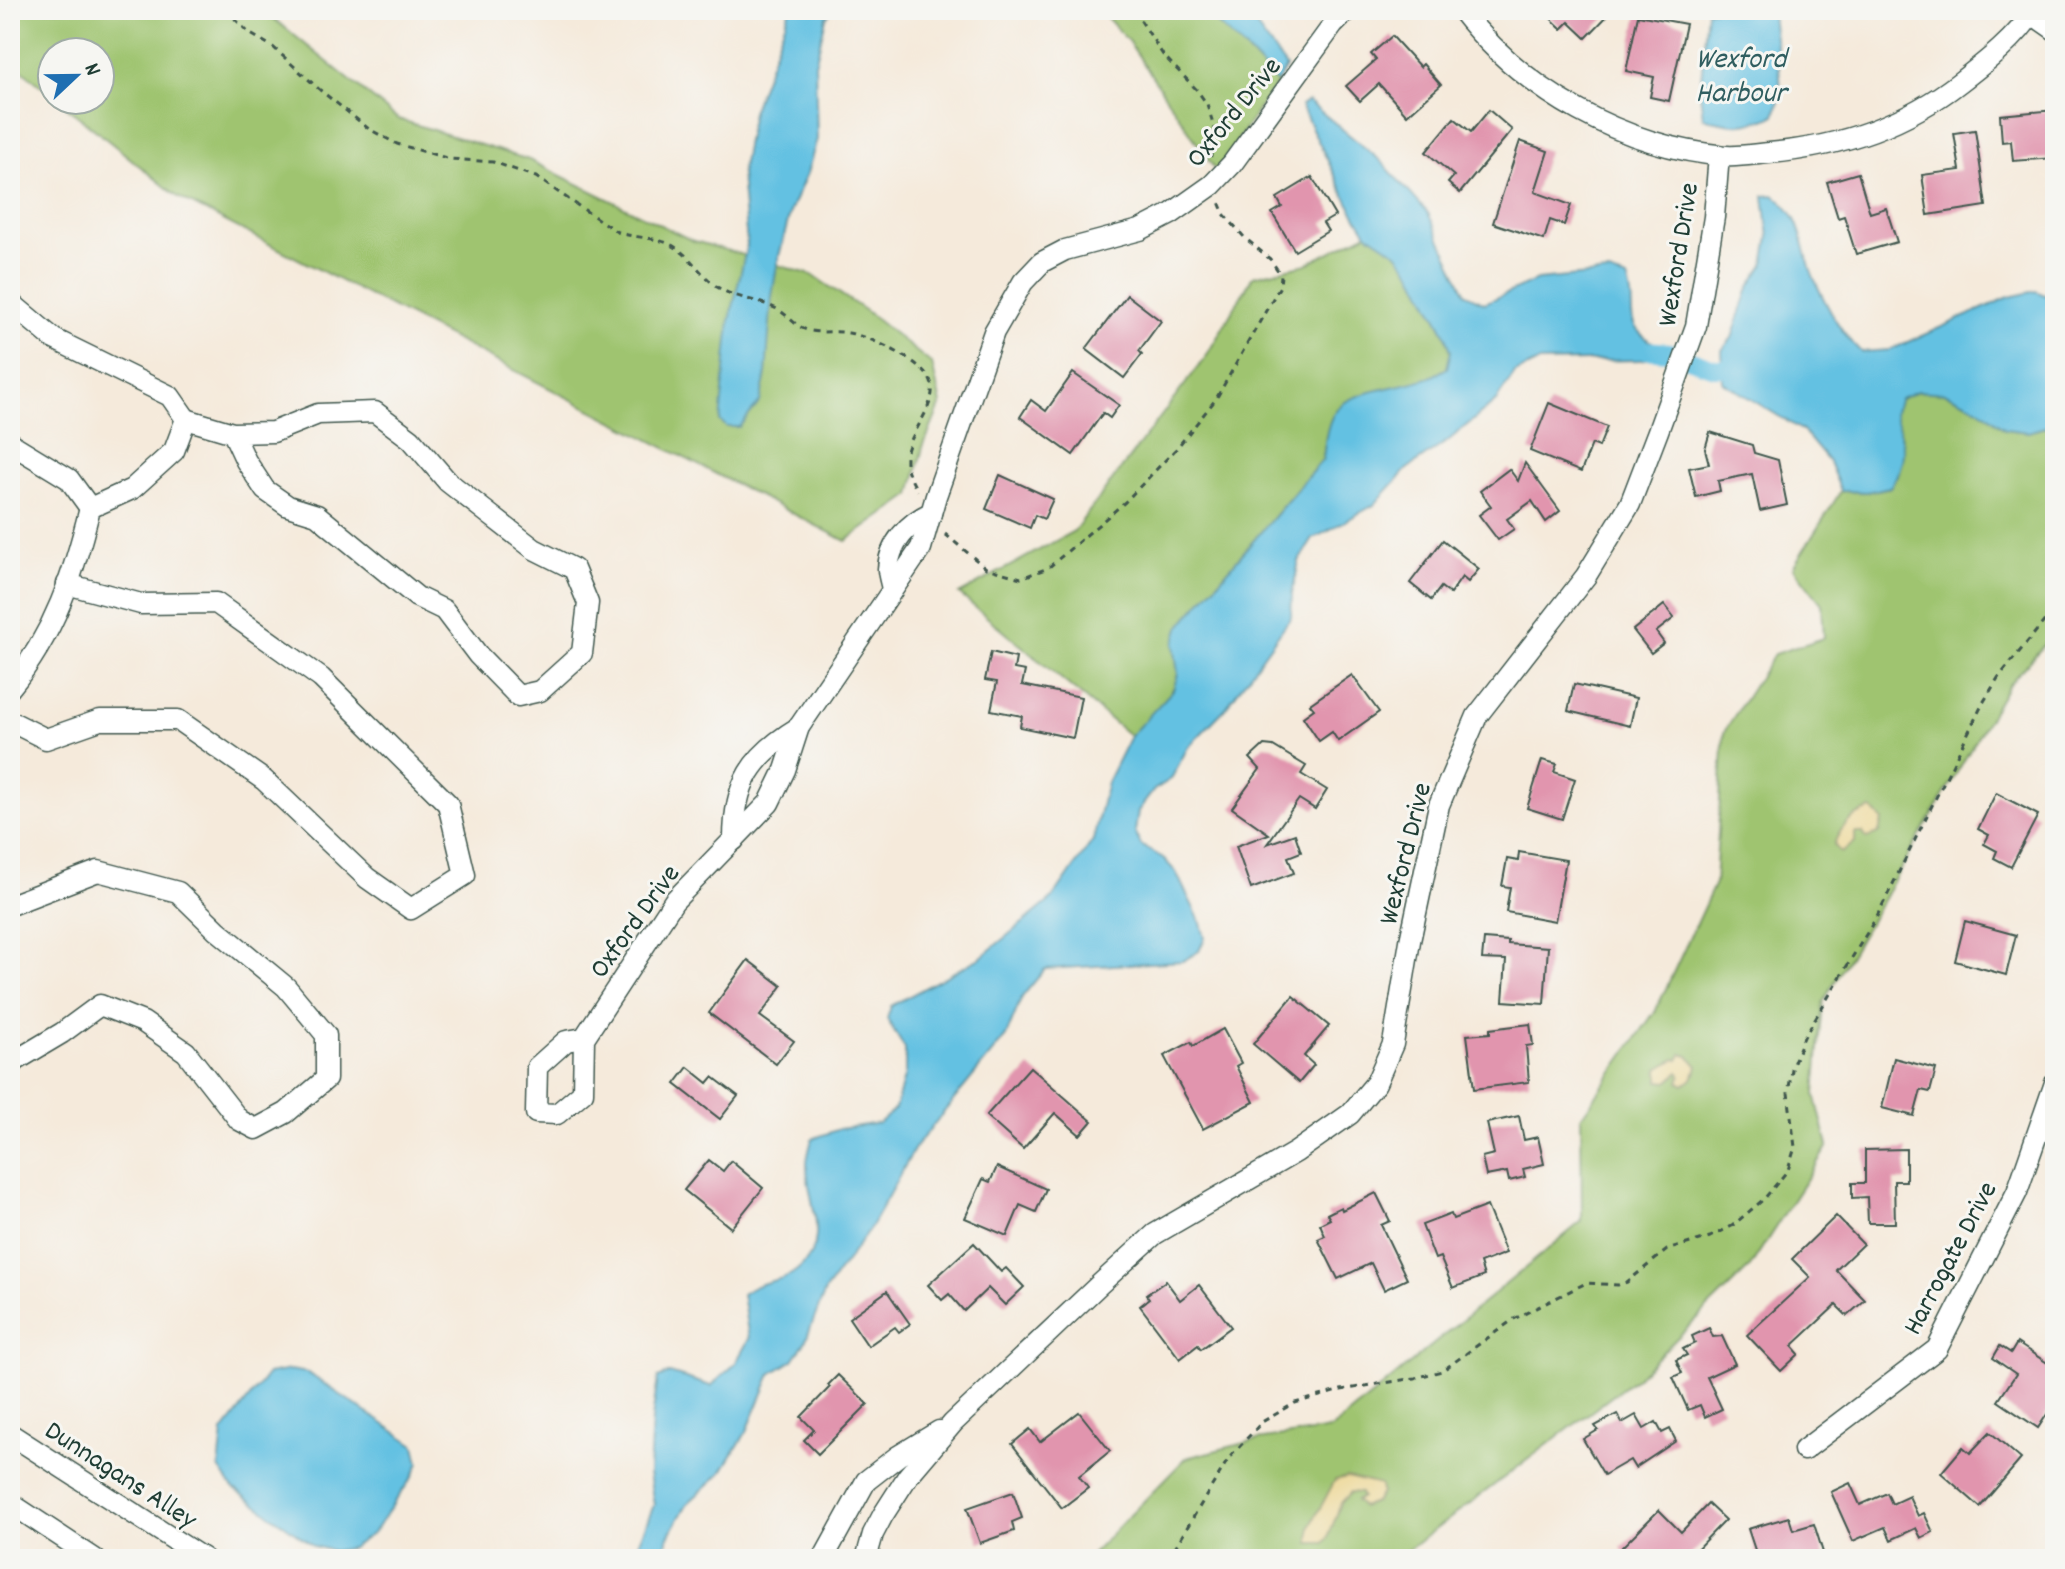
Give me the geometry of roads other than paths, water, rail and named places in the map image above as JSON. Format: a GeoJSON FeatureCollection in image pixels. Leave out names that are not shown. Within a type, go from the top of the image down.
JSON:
{"type":"FeatureCollection","features":[{"type":"Feature","properties":{"kind":"street","name":"Oxford Drive"},"geometry":{"type":"LineString","coordinates":[[584,1038],[674,901],[769,803],[785,770],[799,727],[921,548],[994,332],[1023,282],[1042,262],[1065,250],[1140,230],[1171,214],[1212,185],[1232,164],[1333,25],[1348,10]]}},
{"type":"Feature","properties":{"kind":"street"},"geometry":{"type":"LineString","coordinates":[[1461,10],[1518,68],[1562,103],[1615,128],[1719,155],[1798,150],[1850,138],[1901,120],[1945,94],[1986,63],[2033,12],[2055,30]]}},
{"type":"Feature","properties":{"kind":"street","name":"Wexford Drive"},"geometry":{"type":"LineString","coordinates":[[866,1559],[873,1534],[883,1515],[908,1476],[953,1423],[1155,1234],[1307,1144],[1350,1114],[1376,1083],[1393,1044],[1410,941],[1439,805],[1477,716],[1586,576],[1630,504],[1658,431],[1696,326],[1714,217],[1719,155]]}},
{"type":"Feature","properties":{"kind":"street"},"geometry":{"type":"LineString","coordinates":[[10,302],[54,339],[170,396],[186,419],[233,433],[273,432],[318,414],[375,412],[411,439],[448,482],[534,549],[574,569],[588,603],[582,653],[540,691],[518,696],[478,655],[444,610],[417,597],[317,515],[288,506],[265,490],[233,433]]}},
{"type":"Feature","properties":{"kind":"street"},"geometry":{"type":"LineString","coordinates":[[10,688],[28,666],[55,621],[90,508],[132,489],[174,451],[186,419]]}},
{"type":"Feature","properties":{"kind":"street"},"geometry":{"type":"LineString","coordinates":[[10,443],[69,479],[90,508]]}},
{"type":"Feature","properties":{"kind":"street"},"geometry":{"type":"LineString","coordinates":[[10,721],[46,739],[100,720],[178,720],[264,780],[367,878],[411,909],[465,875],[448,804],[321,678],[216,603],[141,604],[67,584]]}},
{"type":"Feature","properties":{"kind":"street","name":"Oxford Drive"},"geometry":{"type":"LineString","coordinates":[[734,840],[734,821],[744,781],[752,765],[767,748],[799,727]]}},
{"type":"Feature","properties":{"kind":"street"},"geometry":{"type":"LineString","coordinates":[[10,905],[98,871],[178,892],[217,930],[286,987],[326,1035],[326,1079],[286,1113],[256,1129],[239,1120],[186,1052],[143,1022],[100,1005],[62,1033],[15,1061],[10,1069]]}},
{"type":"Feature","properties":{"kind":"street","name":"Harrogate Drive"},"geometry":{"type":"LineString","coordinates":[[1804,1450],[1937,1349],[2017,1192],[2055,1083]]}},
{"type":"Feature","properties":{"kind":"street","name":"Wexford Drive"},"geometry":{"type":"LineString","coordinates":[[823,1559],[866,1481],[898,1456],[953,1423]]}},
{"type":"Feature","properties":{"kind":"street","name":"Dunnagans Alley"},"geometry":{"type":"LineString","coordinates":[[10,1434],[204,1559]]}},
{"type":"Feature","properties":{"kind":"street"},"geometry":{"type":"LineString","coordinates":[[10,1503],[95,1559]]}},
{"type":"Feature","properties":{"kind":"water"},"geometry":{"type":"Polygon","coordinates":[[[790,10],[833,10],[826,18],[815,64],[817,139],[807,173],[791,209],[778,260],[766,374],[760,402],[739,427],[727,427],[720,421],[730,320],[747,245],[741,174],[752,112],[790,10]]]}},
{"type":"Feature","properties":{"kind":"water"},"geometry":{"type":"Polygon","coordinates":[[[1203,10],[1244,10],[1286,67],[1277,83],[1249,53],[1203,10]]]}},
{"type":"Feature","properties":{"kind":"water","name":"Wexford Harbour"},"geometry":{"type":"Polygon","coordinates":[[[1707,10],[1772,10],[1780,76],[1775,115],[1739,124],[1703,117],[1700,93],[1707,10]]]}},
{"type":"Feature","properties":{"kind":"water"},"geometry":{"type":"Polygon","coordinates":[[[1308,101],[1381,161],[1428,213],[1466,294],[1485,303],[1537,280],[1609,273],[1627,279],[1633,322],[1655,344],[1655,357],[1538,362],[1515,373],[1496,401],[1449,440],[1407,469],[1374,505],[1313,539],[1299,561],[1291,617],[1224,710],[1188,747],[1171,779],[1154,790],[1138,811],[1135,832],[1141,845],[1163,858],[1176,872],[1201,923],[1205,938],[1199,951],[1183,961],[1045,969],[1022,997],[1006,1036],[916,1146],[869,1230],[825,1291],[805,1342],[793,1360],[771,1374],[747,1431],[721,1473],[687,1504],[668,1538],[661,1559],[632,1559],[654,1505],[649,1473],[658,1378],[670,1373],[711,1386],[735,1364],[749,1339],[742,1294],[788,1276],[806,1261],[816,1235],[807,1164],[812,1139],[839,1129],[879,1123],[895,1109],[905,1074],[905,1049],[887,1019],[891,1006],[980,958],[1053,898],[1093,840],[1107,782],[1130,736],[1173,690],[1178,674],[1174,644],[1179,628],[1323,459],[1328,427],[1336,410],[1352,398],[1427,378],[1447,368],[1451,351],[1445,333],[1412,272],[1397,253],[1367,233],[1349,204],[1301,106],[1308,101]]]}},
{"type":"Feature","properties":{"kind":"water"},"geometry":{"type":"Polygon","coordinates":[[[1774,195],[1797,224],[1814,278],[1829,308],[1846,336],[1861,352],[1890,350],[2009,297],[2036,291],[2054,299],[2055,424],[2028,432],[2005,429],[1979,408],[1946,393],[1917,391],[1900,399],[1894,413],[1901,433],[1903,459],[1890,487],[1867,492],[1841,491],[1829,462],[1803,431],[1723,382],[1722,350],[1732,338],[1749,288],[1764,265],[1769,237],[1764,196],[1774,195]]]}},
{"type":"Feature","properties":{"kind":"water"},"geometry":{"type":"Polygon","coordinates":[[[290,1370],[308,1373],[415,1445],[419,1463],[413,1476],[373,1533],[351,1548],[334,1551],[314,1546],[232,1487],[219,1468],[223,1432],[268,1374],[290,1370]]]}},
{"type":"Feature","properties":{"kind":"waterway"},"geometry":{"type":"LineString","coordinates":[[1632,349],[1669,352],[1714,368],[1747,369]]}}]}
